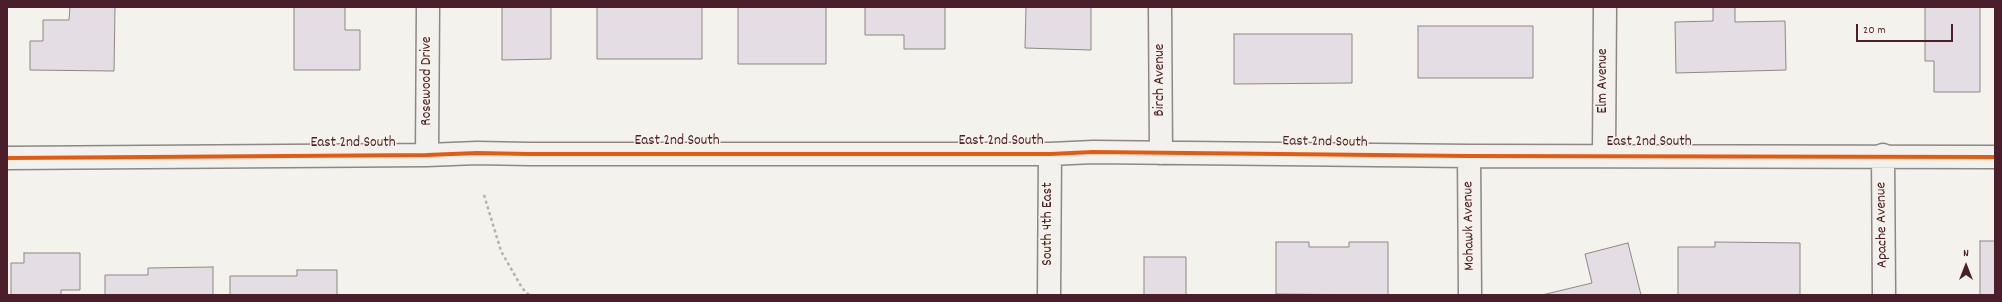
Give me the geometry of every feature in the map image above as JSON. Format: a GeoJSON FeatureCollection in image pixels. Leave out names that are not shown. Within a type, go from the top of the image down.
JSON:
{"type":"FeatureCollection","features":[{"type":"Feature","properties":{"kind":"street","name":"Rosewood Drive"},"geometry":{"type":"LineString","coordinates":[[427,155],[428,7]]}},
{"type":"Feature","properties":{"kind":"street","name":"Birch Avenue"},"geometry":{"type":"LineString","coordinates":[[1160,7],[1161,152]]}},
{"type":"Feature","properties":{"kind":"street","name":"Elm Avenue"},"geometry":{"type":"LineString","coordinates":[[1604,155],[1605,7]]}},
{"type":"Feature","properties":{"kind":"street","name":"East 2nd South"},"geometry":{"type":"LineString","coordinates":[[7,158],[427,155],[477,152],[529,154],[1050,154],[1161,152],[1469,156],[1883,155],[1995,157]]}},
{"type":"Feature","properties":{"kind":"street","name":"South 4th East"},"geometry":{"type":"LineString","coordinates":[[1049,295],[1050,154]]}},
{"type":"Feature","properties":{"kind":"street","name":"Apache Avenue"},"geometry":{"type":"LineString","coordinates":[[1883,155],[1884,295]]}},
{"type":"Feature","properties":{"kind":"street","name":"Mohawk Avenue"},"geometry":{"type":"LineString","coordinates":[[1469,156],[1470,295]]}},
{"type":"Feature","properties":{"kind":"path"},"geometry":{"type":"LineString","coordinates":[[484,195],[501,251],[522,288],[529,295]]}},
{"type":"Feature","properties":{"kind":"building"},"geometry":{"type":"Polygon","coordinates":[[[70,7],[115,7],[114,71],[30,70],[30,41],[43,41],[43,20],[69,20],[70,7]]]}},
{"type":"Feature","properties":{"kind":"building"},"geometry":{"type":"Polygon","coordinates":[[[294,7],[345,7],[345,30],[360,30],[360,70],[294,70],[294,7]]]}},
{"type":"Feature","properties":{"kind":"building"},"geometry":{"type":"Polygon","coordinates":[[[502,7],[551,7],[551,59],[502,60],[502,7]]]}},
{"type":"Feature","properties":{"kind":"building"},"geometry":{"type":"Polygon","coordinates":[[[597,7],[702,7],[702,59],[597,59],[597,7]]]}},
{"type":"Feature","properties":{"kind":"building"},"geometry":{"type":"Polygon","coordinates":[[[738,7],[826,7],[826,64],[738,64],[738,7]]]}},
{"type":"Feature","properties":{"kind":"building"},"geometry":{"type":"Polygon","coordinates":[[[865,7],[945,7],[945,49],[904,49],[904,35],[865,35],[865,7]]]}},
{"type":"Feature","properties":{"kind":"building"},"geometry":{"type":"Polygon","coordinates":[[[1026,7],[1091,7],[1091,50],[1025,48],[1026,7]]]}},
{"type":"Feature","properties":{"kind":"building"},"geometry":{"type":"Polygon","coordinates":[[[1713,7],[1735,7],[1735,22],[1785,21],[1786,70],[1676,73],[1675,22],[1713,21],[1713,7]]]}},
{"type":"Feature","properties":{"kind":"building"},"geometry":{"type":"Polygon","coordinates":[[[1925,7],[1980,7],[1980,92],[1934,92],[1934,61],[1925,61],[1925,7]]]}},
{"type":"Feature","properties":{"kind":"building"},"geometry":{"type":"Polygon","coordinates":[[[1418,26],[1533,26],[1533,78],[1418,78],[1418,26]]]}},
{"type":"Feature","properties":{"kind":"building"},"geometry":{"type":"Polygon","coordinates":[[[1234,34],[1352,34],[1352,83],[1234,84],[1234,34]]]}},
{"type":"Feature","properties":{"kind":"building"},"geometry":{"type":"Polygon","coordinates":[[[1980,241],[1995,241],[1995,295],[1980,295],[1980,241]]]}},
{"type":"Feature","properties":{"kind":"building"},"geometry":{"type":"Polygon","coordinates":[[[1276,242],[1309,242],[1309,247],[1349,247],[1349,242],[1388,242],[1388,295],[1276,294],[1276,242]]]}},
{"type":"Feature","properties":{"kind":"building"},"geometry":{"type":"Polygon","coordinates":[[[1715,242],[1800,243],[1800,295],[1678,295],[1678,247],[1715,247],[1715,242]]]}},
{"type":"Feature","properties":{"kind":"building"},"geometry":{"type":"Polygon","coordinates":[[[1628,243],[1641,295],[1542,295],[1592,283],[1585,254],[1628,243]]]}},
{"type":"Feature","properties":{"kind":"building"},"geometry":{"type":"Polygon","coordinates":[[[24,253],[80,253],[80,290],[61,290],[61,295],[11,295],[11,263],[24,263],[24,253]]]}},
{"type":"Feature","properties":{"kind":"building"},"geometry":{"type":"Polygon","coordinates":[[[1144,257],[1186,257],[1186,295],[1144,295],[1144,257]]]}},
{"type":"Feature","properties":{"kind":"building"},"geometry":{"type":"Polygon","coordinates":[[[213,267],[213,295],[105,295],[105,275],[148,275],[148,268],[213,267]]]}},
{"type":"Feature","properties":{"kind":"building"},"geometry":{"type":"Polygon","coordinates":[[[297,270],[337,270],[337,295],[230,295],[230,276],[297,276],[297,270]]]}},
{"type":"Feature","properties":{"kind":"cycle path"},"geometry":{"type":"LineString","coordinates":[[7,158],[427,155],[477,153],[1050,154],[1093,152],[1469,156],[1995,157]]}}]}
